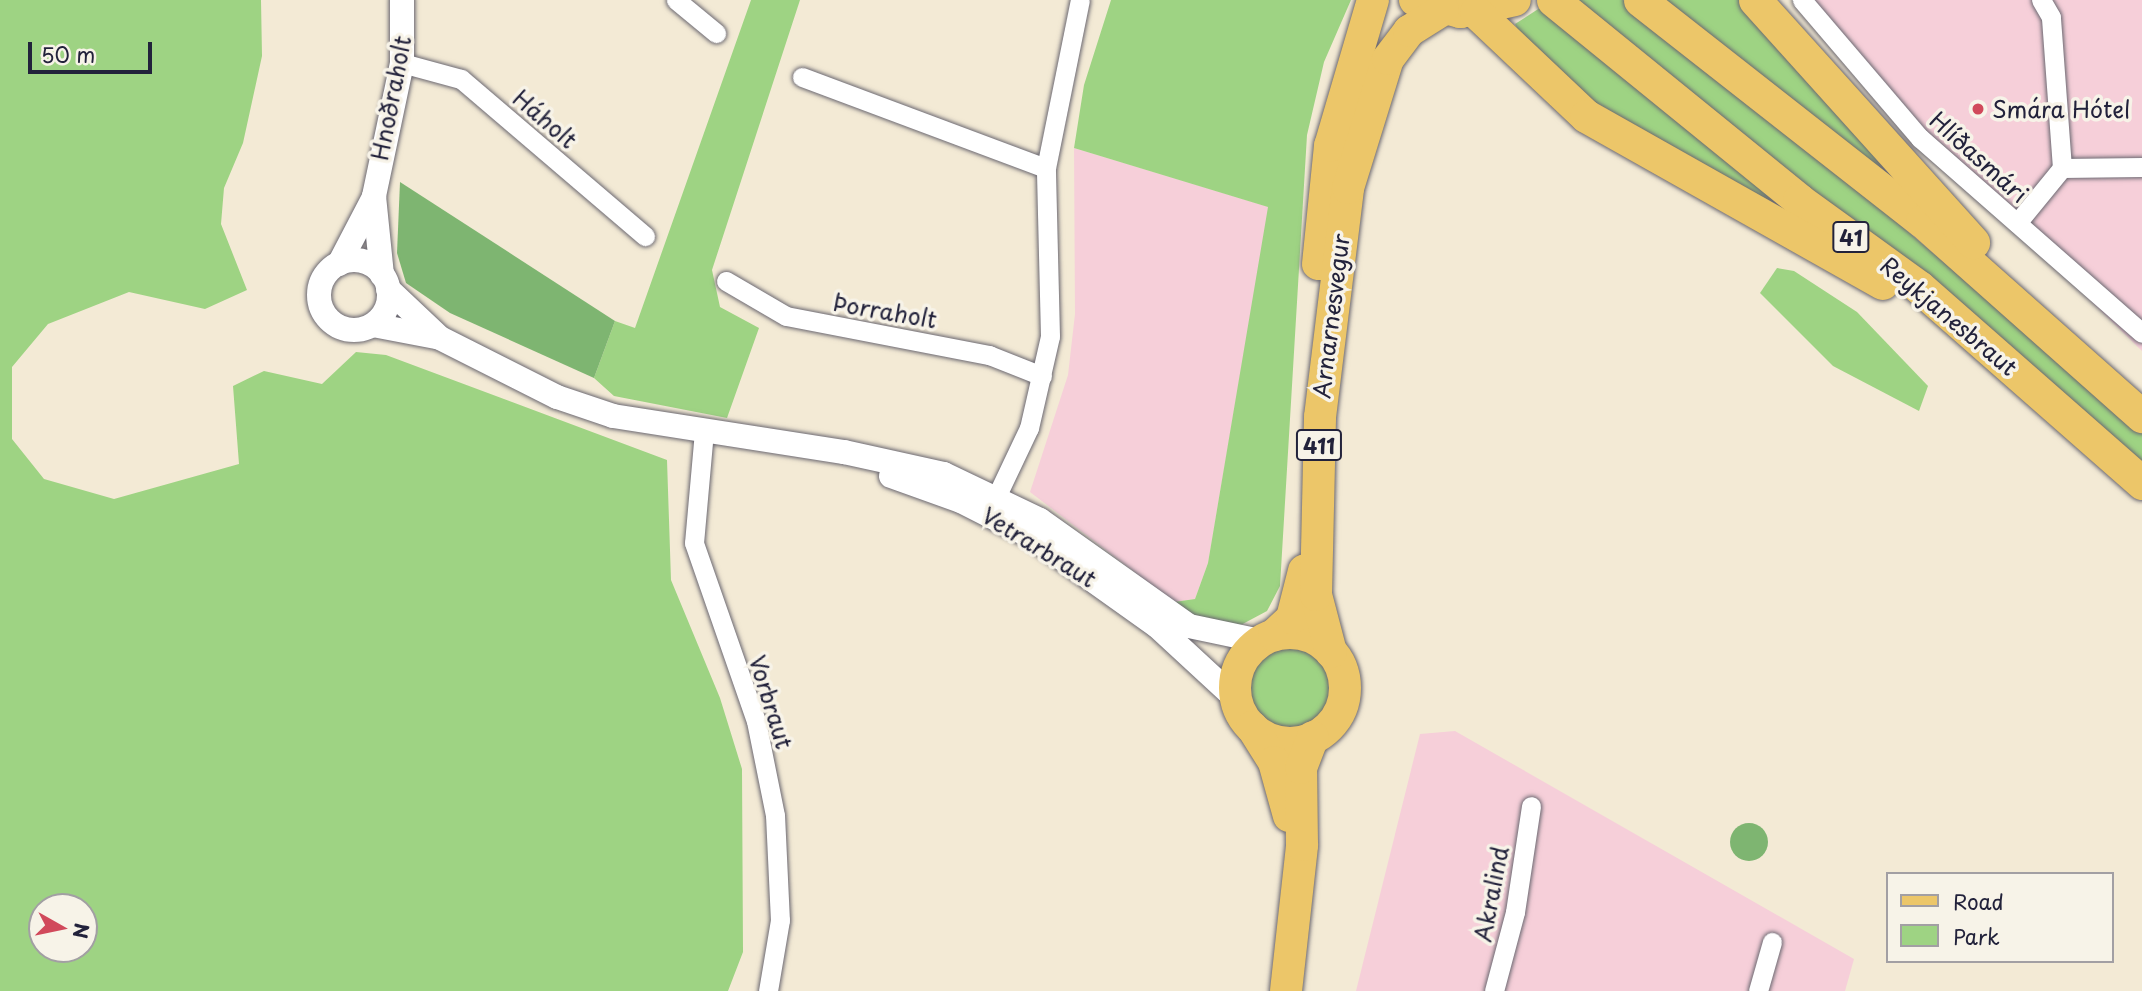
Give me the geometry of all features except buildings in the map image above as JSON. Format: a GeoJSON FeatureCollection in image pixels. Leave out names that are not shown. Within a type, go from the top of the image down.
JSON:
{"type":"FeatureCollection","features":[{"type":"Feature","properties":{"kind":"highway","name":"Reykjanesbraut"},"geometry":{"type":"LineString","coordinates":[[1553,0],[2006,362],[2142,483]]}},
{"type":"Feature","properties":{"kind":"highway","name":"41"},"geometry":{"type":"LineString","coordinates":[[1640,0],[1922,221],[2142,416]]}},
{"type":"Feature","properties":{"kind":"highway"},"geometry":{"type":"LineString","coordinates":[[1755,0],[2070,351]]}},
{"type":"Feature","properties":{"kind":"highway"},"geometry":{"type":"LineString","coordinates":[[1496,7],[1586,116],[1885,284],[2006,362]]}},
{"type":"Feature","properties":{"kind":"main road","name":"Arnarnesvegur"},"geometry":{"type":"LineString","coordinates":[[1267,638],[1292,618],[1303,582],[1323,183],[1373,0]]}},
{"type":"Feature","properties":{"kind":"main road","name":"Arnarnesvegur"},"geometry":{"type":"LineString","coordinates":[[1331,652],[1316,595],[1320,417],[1348,188],[1388,59],[1429,5],[1496,7]]}},
{"type":"Feature","properties":{"kind":"main road"},"geometry":{"type":"LineString","coordinates":[[1267,638],[1305,635],[1331,652]]}},
{"type":"Feature","properties":{"kind":"main road","name":"411"},"geometry":{"type":"LineString","coordinates":[[1267,638],[1238,671],[1236,699],[1283,785],[1297,869]]}},
{"type":"Feature","properties":{"kind":"main road","name":"411"},"geometry":{"type":"LineString","coordinates":[[1286,991],[1297,869],[1301,768],[1313,737],[1331,724],[1344,697],[1341,670],[1331,652]]}},
{"type":"Feature","properties":{"kind":"main road"},"geometry":{"type":"LineString","coordinates":[[1252,727],[1281,742],[1313,737]]}},
{"type":"Feature","properties":{"kind":"street","name":"Hnoðraholt"},"geometry":{"type":"LineString","coordinates":[[339,264],[374,196],[402,64],[402,0]]}},
{"type":"Feature","properties":{"kind":"street"},"geometry":{"type":"LineString","coordinates":[[677,0],[716,33]]}},
{"type":"Feature","properties":{"kind":"street"},"geometry":{"type":"LineString","coordinates":[[993,504],[1017,463],[1042,376],[1053,304],[1046,168],[1080,0]]}},
{"type":"Feature","properties":{"kind":"street","name":"Hlíðasmári"},"geometry":{"type":"LineString","coordinates":[[1802,0],[1873,90],[2017,223],[2142,333]]}},
{"type":"Feature","properties":{"kind":"street"},"geometry":{"type":"LineString","coordinates":[[2017,223],[2062,167],[2051,18],[2043,0]]}},
{"type":"Feature","properties":{"kind":"street","name":"Háholt"},"geometry":{"type":"LineString","coordinates":[[402,64],[461,79],[645,236]]}},
{"type":"Feature","properties":{"kind":"street"},"geometry":{"type":"LineString","coordinates":[[802,77],[1046,168]]}},
{"type":"Feature","properties":{"kind":"street"},"geometry":{"type":"LineString","coordinates":[[2062,167],[2142,167]]}},
{"type":"Feature","properties":{"kind":"street","name":"Hnoðraholt"},"geometry":{"type":"LineString","coordinates":[[374,196],[385,282]]}},
{"type":"Feature","properties":{"kind":"street","name":"Vetrarbraut"},"geometry":{"type":"LineString","coordinates":[[440,338],[385,282],[358,260],[339,264],[320,285],[322,310],[346,330],[373,325],[440,338],[593,411],[810,450],[911,465],[1074,541],[1189,626],[1267,638]]}},
{"type":"Feature","properties":{"kind":"street","name":"Þorraholt"},"geometry":{"type":"LineString","coordinates":[[726,281],[786,316],[989,355],[1042,376]]}},
{"type":"Feature","properties":{"kind":"street"},"geometry":{"type":"LineString","coordinates":[[373,325],[386,309],[385,282]]}},
{"type":"Feature","properties":{"kind":"street","name":"Vorbraut"},"geometry":{"type":"LineString","coordinates":[[704,432],[694,543],[756,721],[775,815],[780,920],[768,991]]}},
{"type":"Feature","properties":{"kind":"street","name":"Vetrarbraut"},"geometry":{"type":"LineString","coordinates":[[993,504],[1148,619],[1236,699]]}},
{"type":"Feature","properties":{"kind":"street","name":"Akralind"},"geometry":{"type":"LineString","coordinates":[[1494,991],[1515,912],[1531,806]]}},
{"type":"Feature","properties":{"kind":"street"},"geometry":{"type":"LineString","coordinates":[[1758,991],[1772,942]]}},
{"type":"Feature","properties":{"kind":"shaded area"},"geometry":{"type":"Polygon","coordinates":[[[1803,0],[2142,0],[2142,351],[2018,230],[1803,0]]]}},
{"type":"Feature","properties":{"kind":"shaded area"},"geometry":{"type":"Polygon","coordinates":[[[1074,148],[1269,207],[1208,563],[1195,599],[1174,602],[1030,492],[1068,375],[1075,314],[1074,148]]]}},
{"type":"Feature","properties":{"kind":"shaded area"},"geometry":{"type":"Polygon","coordinates":[[[1455,731],[1854,959],[1845,991],[1356,991],[1420,734],[1455,731]]]}},
{"type":"Feature","properties":{"kind":"green space"},"geometry":{"type":"Polygon","coordinates":[[[0,0],[261,0],[262,56],[243,143],[224,188],[221,224],[247,290],[205,309],[129,292],[48,324],[12,367],[12,439],[44,479],[114,499],[239,464],[233,386],[264,371],[322,384],[356,352],[386,355],[667,460],[671,580],[720,698],[742,769],[743,952],[728,991],[0,991],[0,0]]]}},
{"type":"Feature","properties":{"kind":"green space"},"geometry":{"type":"Polygon","coordinates":[[[751,0],[800,0],[712,270],[720,307],[759,328],[727,418],[614,396],[594,378],[615,321],[635,328],[751,0]]]}},
{"type":"Feature","properties":{"kind":"green space"},"geometry":{"type":"Polygon","coordinates":[[[1111,0],[1351,0],[1324,62],[1307,135],[1280,586],[1267,611],[1237,627],[1195,616],[1174,602],[1195,599],[1208,563],[1268,207],[1074,148],[1084,85],[1111,0]]]}},
{"type":"Feature","properties":{"kind":"green space"},"geometry":{"type":"Polygon","coordinates":[[[1570,0],[1623,0],[1746,93],[2142,432],[2142,471],[1570,0]]]}},
{"type":"Feature","properties":{"kind":"green space"},"geometry":{"type":"Polygon","coordinates":[[[1662,0],[1742,0],[1918,199],[1662,0]]]}},
{"type":"Feature","properties":{"kind":"green space"},"geometry":{"type":"Polygon","coordinates":[[[1549,2],[1883,276],[1603,117],[1526,46],[1515,24],[1549,2]]]}},
{"type":"Feature","properties":{"kind":"green space"},"geometry":{"type":"Polygon","coordinates":[[[400,182],[615,321],[594,378],[450,313],[406,283],[397,253],[400,182]]]}},
{"type":"Feature","properties":{"kind":"green space"},"geometry":{"type":"Polygon","coordinates":[[[1777,268],[1794,271],[1857,312],[1928,386],[1919,411],[1833,366],[1760,293],[1777,268]]]}},
{"type":"Feature","properties":{"kind":"green space"},"geometry":{"type":"Polygon","coordinates":[[[1290,644],[1307,648],[1321,657],[1330,671],[1334,688],[1330,705],[1321,719],[1307,728],[1290,732],[1273,728],[1259,719],[1250,705],[1246,688],[1250,671],[1259,657],[1273,648],[1290,644]]]}},
{"type":"Feature","properties":{"kind":"green space"},"geometry":{"type":"Polygon","coordinates":[[[1749,823],[1762,829],[1768,842],[1762,855],[1749,861],[1736,855],[1730,842],[1736,829],[1749,823]]]}},
{"type":"Feature","properties":{"kind":"place","name":"Smára Hótel"},"geometry":{"type":"Point","coordinates":[1978,109]}}]}
